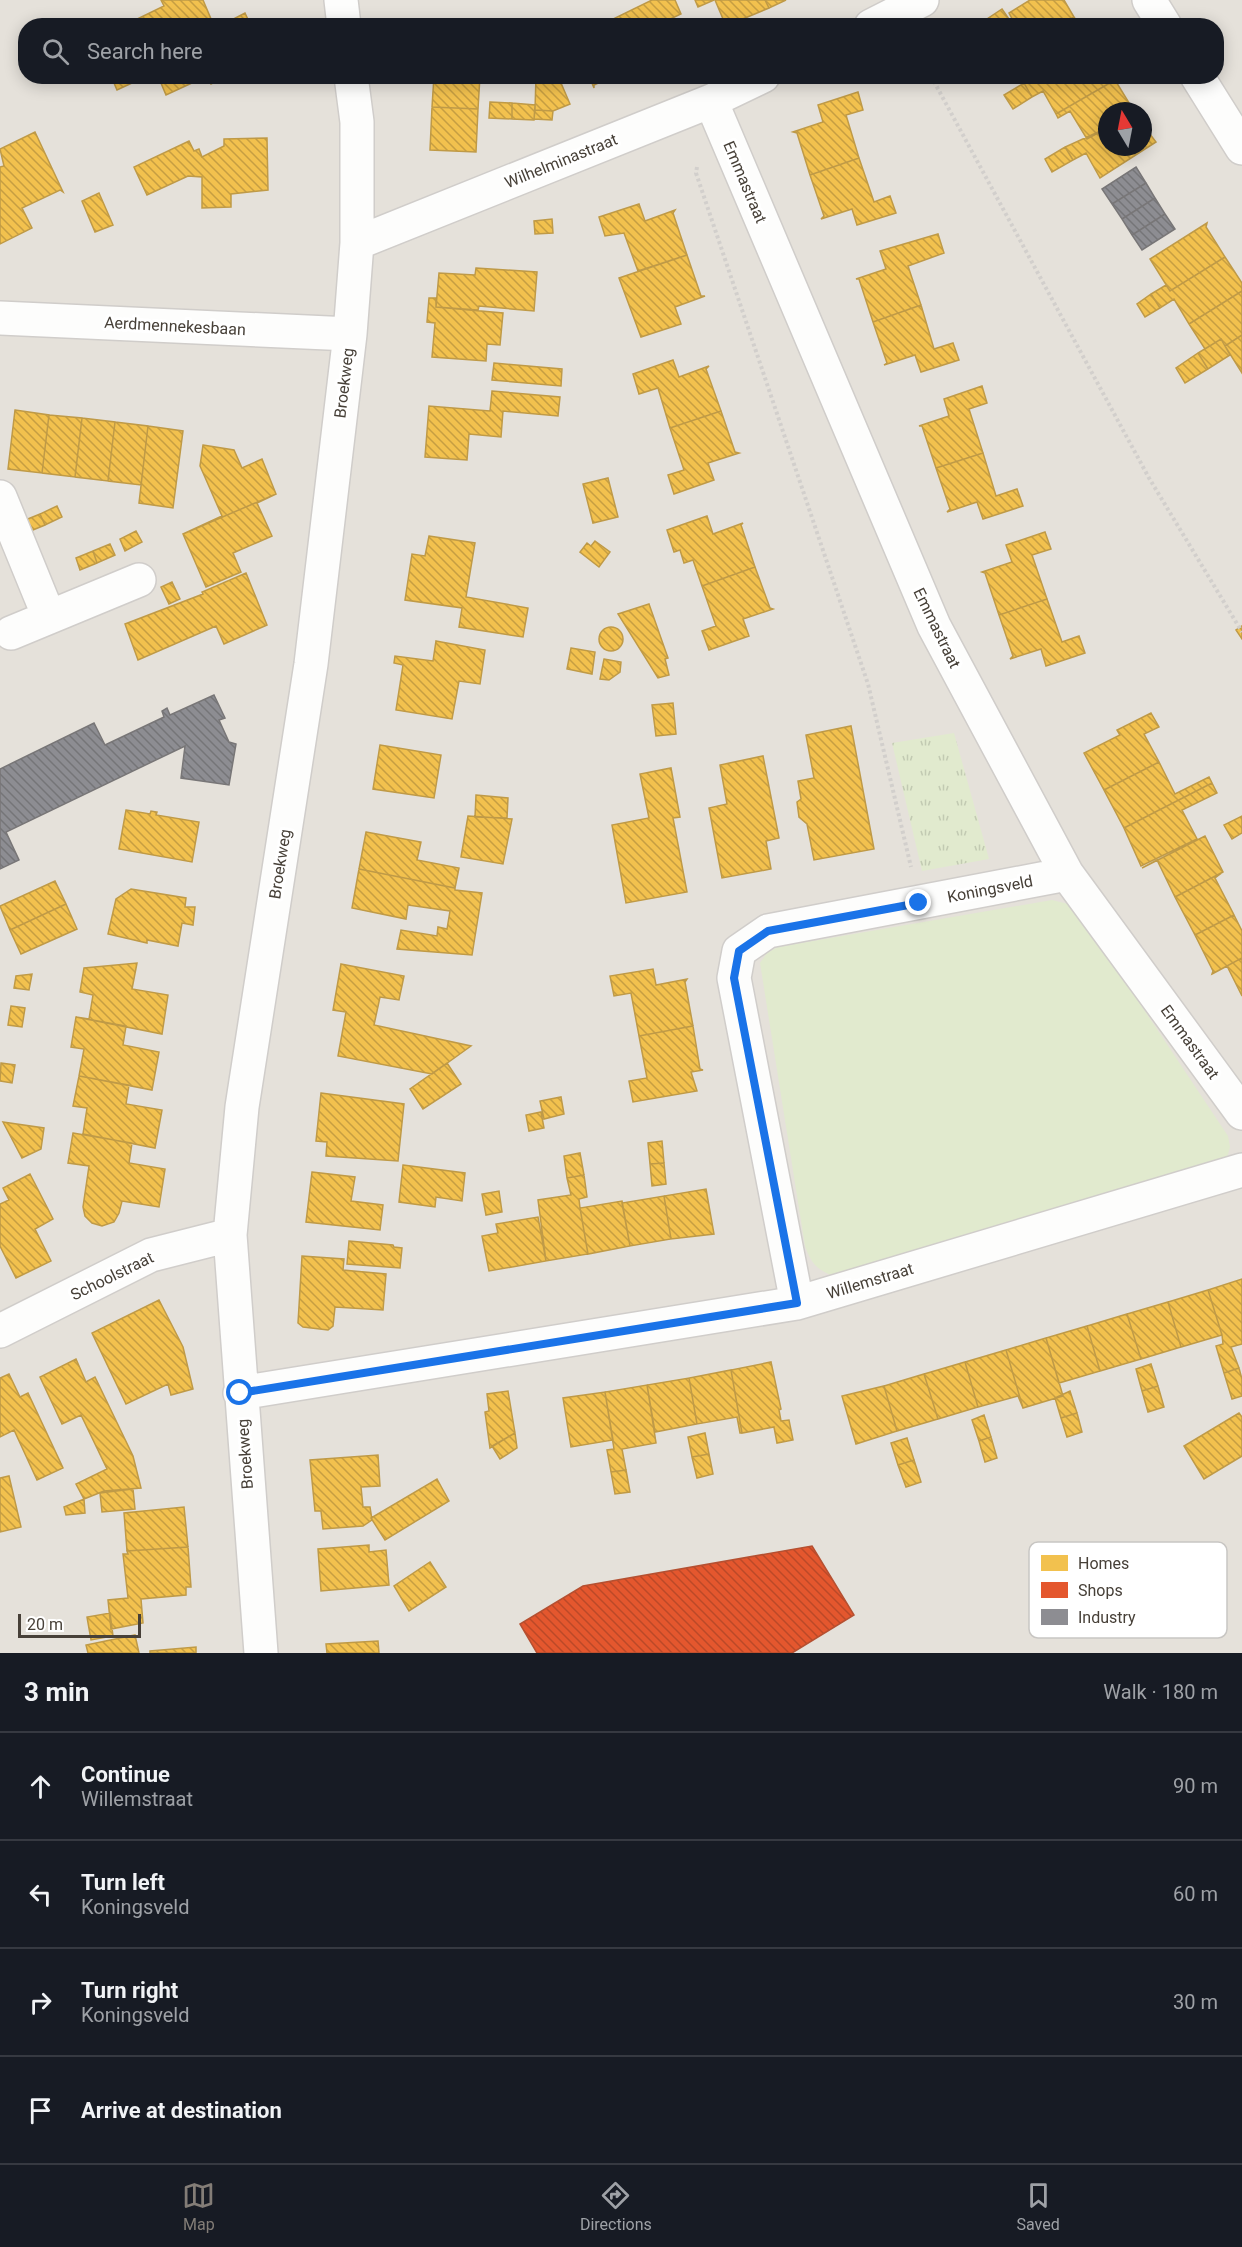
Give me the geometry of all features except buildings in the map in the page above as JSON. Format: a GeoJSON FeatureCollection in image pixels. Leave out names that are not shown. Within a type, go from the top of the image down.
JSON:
{"type":"FeatureCollection","features":[{"type":"Feature","properties":{"kind":"street"},"geometry":{"type":"LineString","coordinates":[[341,0],[343,18]]}},
{"type":"Feature","properties":{"kind":"street"},"geometry":{"type":"LineString","coordinates":[[887,18],[922,0]]}},
{"type":"Feature","properties":{"kind":"street"},"geometry":{"type":"LineString","coordinates":[[1149,0],[1160,18]]}},
{"type":"Feature","properties":{"kind":"street","name":"Broekweg"},"geometry":{"type":"LineString","coordinates":[[261,1653],[230,1234],[242,1107],[311,664],[350,334],[357,243],[357,122],[352,84]]}},
{"type":"Feature","properties":{"kind":"street","name":"Wilhelminastraat"},"geometry":{"type":"LineString","coordinates":[[357,243],[711,101],[746,84]]}},
{"type":"Feature","properties":{"kind":"street"},"geometry":{"type":"LineString","coordinates":[[1202,84],[1242,148]]}},
{"type":"Feature","properties":{"kind":"street","name":"Emmastraat"},"geometry":{"type":"LineString","coordinates":[[711,101],[934,626],[1067,874],[1242,1113]]}},
{"type":"Feature","properties":{"kind":"street","name":"Aerdmennekesbaan"},"geometry":{"type":"LineString","coordinates":[[0,318],[350,334]]}},
{"type":"Feature","properties":{"kind":"street"},"geometry":{"type":"LineString","coordinates":[[0,497],[49,617]]}},
{"type":"Feature","properties":{"kind":"street"},"geometry":{"type":"LineString","coordinates":[[11,633],[139,580]]}},
{"type":"Feature","properties":{"kind":"street","name":"Koningsveld"},"geometry":{"type":"LineString","coordinates":[[797,1303],[734,978],[739,951],[768,931],[1067,874]]}},
{"type":"Feature","properties":{"kind":"street","name":"Willemstraat"},"geometry":{"type":"LineString","coordinates":[[240,1393],[797,1303],[1242,1170]]}},
{"type":"Feature","properties":{"kind":"street","name":"Schoolstraat"},"geometry":{"type":"LineString","coordinates":[[0,1331],[151,1256],[230,1234]]}},
{"type":"Feature","properties":{"kind":"path"},"geometry":{"type":"LineString","coordinates":[[935,84],[1149,478],[1242,632]]}},
{"type":"Feature","properties":{"kind":"path"},"geometry":{"type":"LineString","coordinates":[[698,162],[696,172],[868,684],[919,903]]}},
{"type":"Feature","properties":{"kind":"shaded area"},"geometry":{"type":"Polygon","coordinates":[[[0,0],[1242,0],[1242,1653],[0,1653],[0,0]]]}},
{"type":"Feature","properties":{"kind":"green space"},"geometry":{"type":"Polygon","coordinates":[[[954,733],[989,859],[922,871],[892,743],[954,733]]]}},
{"type":"Feature","properties":{"kind":"green space"},"geometry":{"type":"Polygon","coordinates":[[[1052,900],[1068,904],[1079,912],[1228,1136],[1230,1147],[1227,1158],[833,1276],[822,1271],[812,1261],[805,1246],[760,963],[767,953],[778,947],[1052,900]]]}},
{"type":"Feature","properties":{"kind":"route"},"geometry":{"type":"LineString","coordinates":[[240,1393],[797,1303],[734,978],[739,951],[768,931],[919,903]]}}]}
